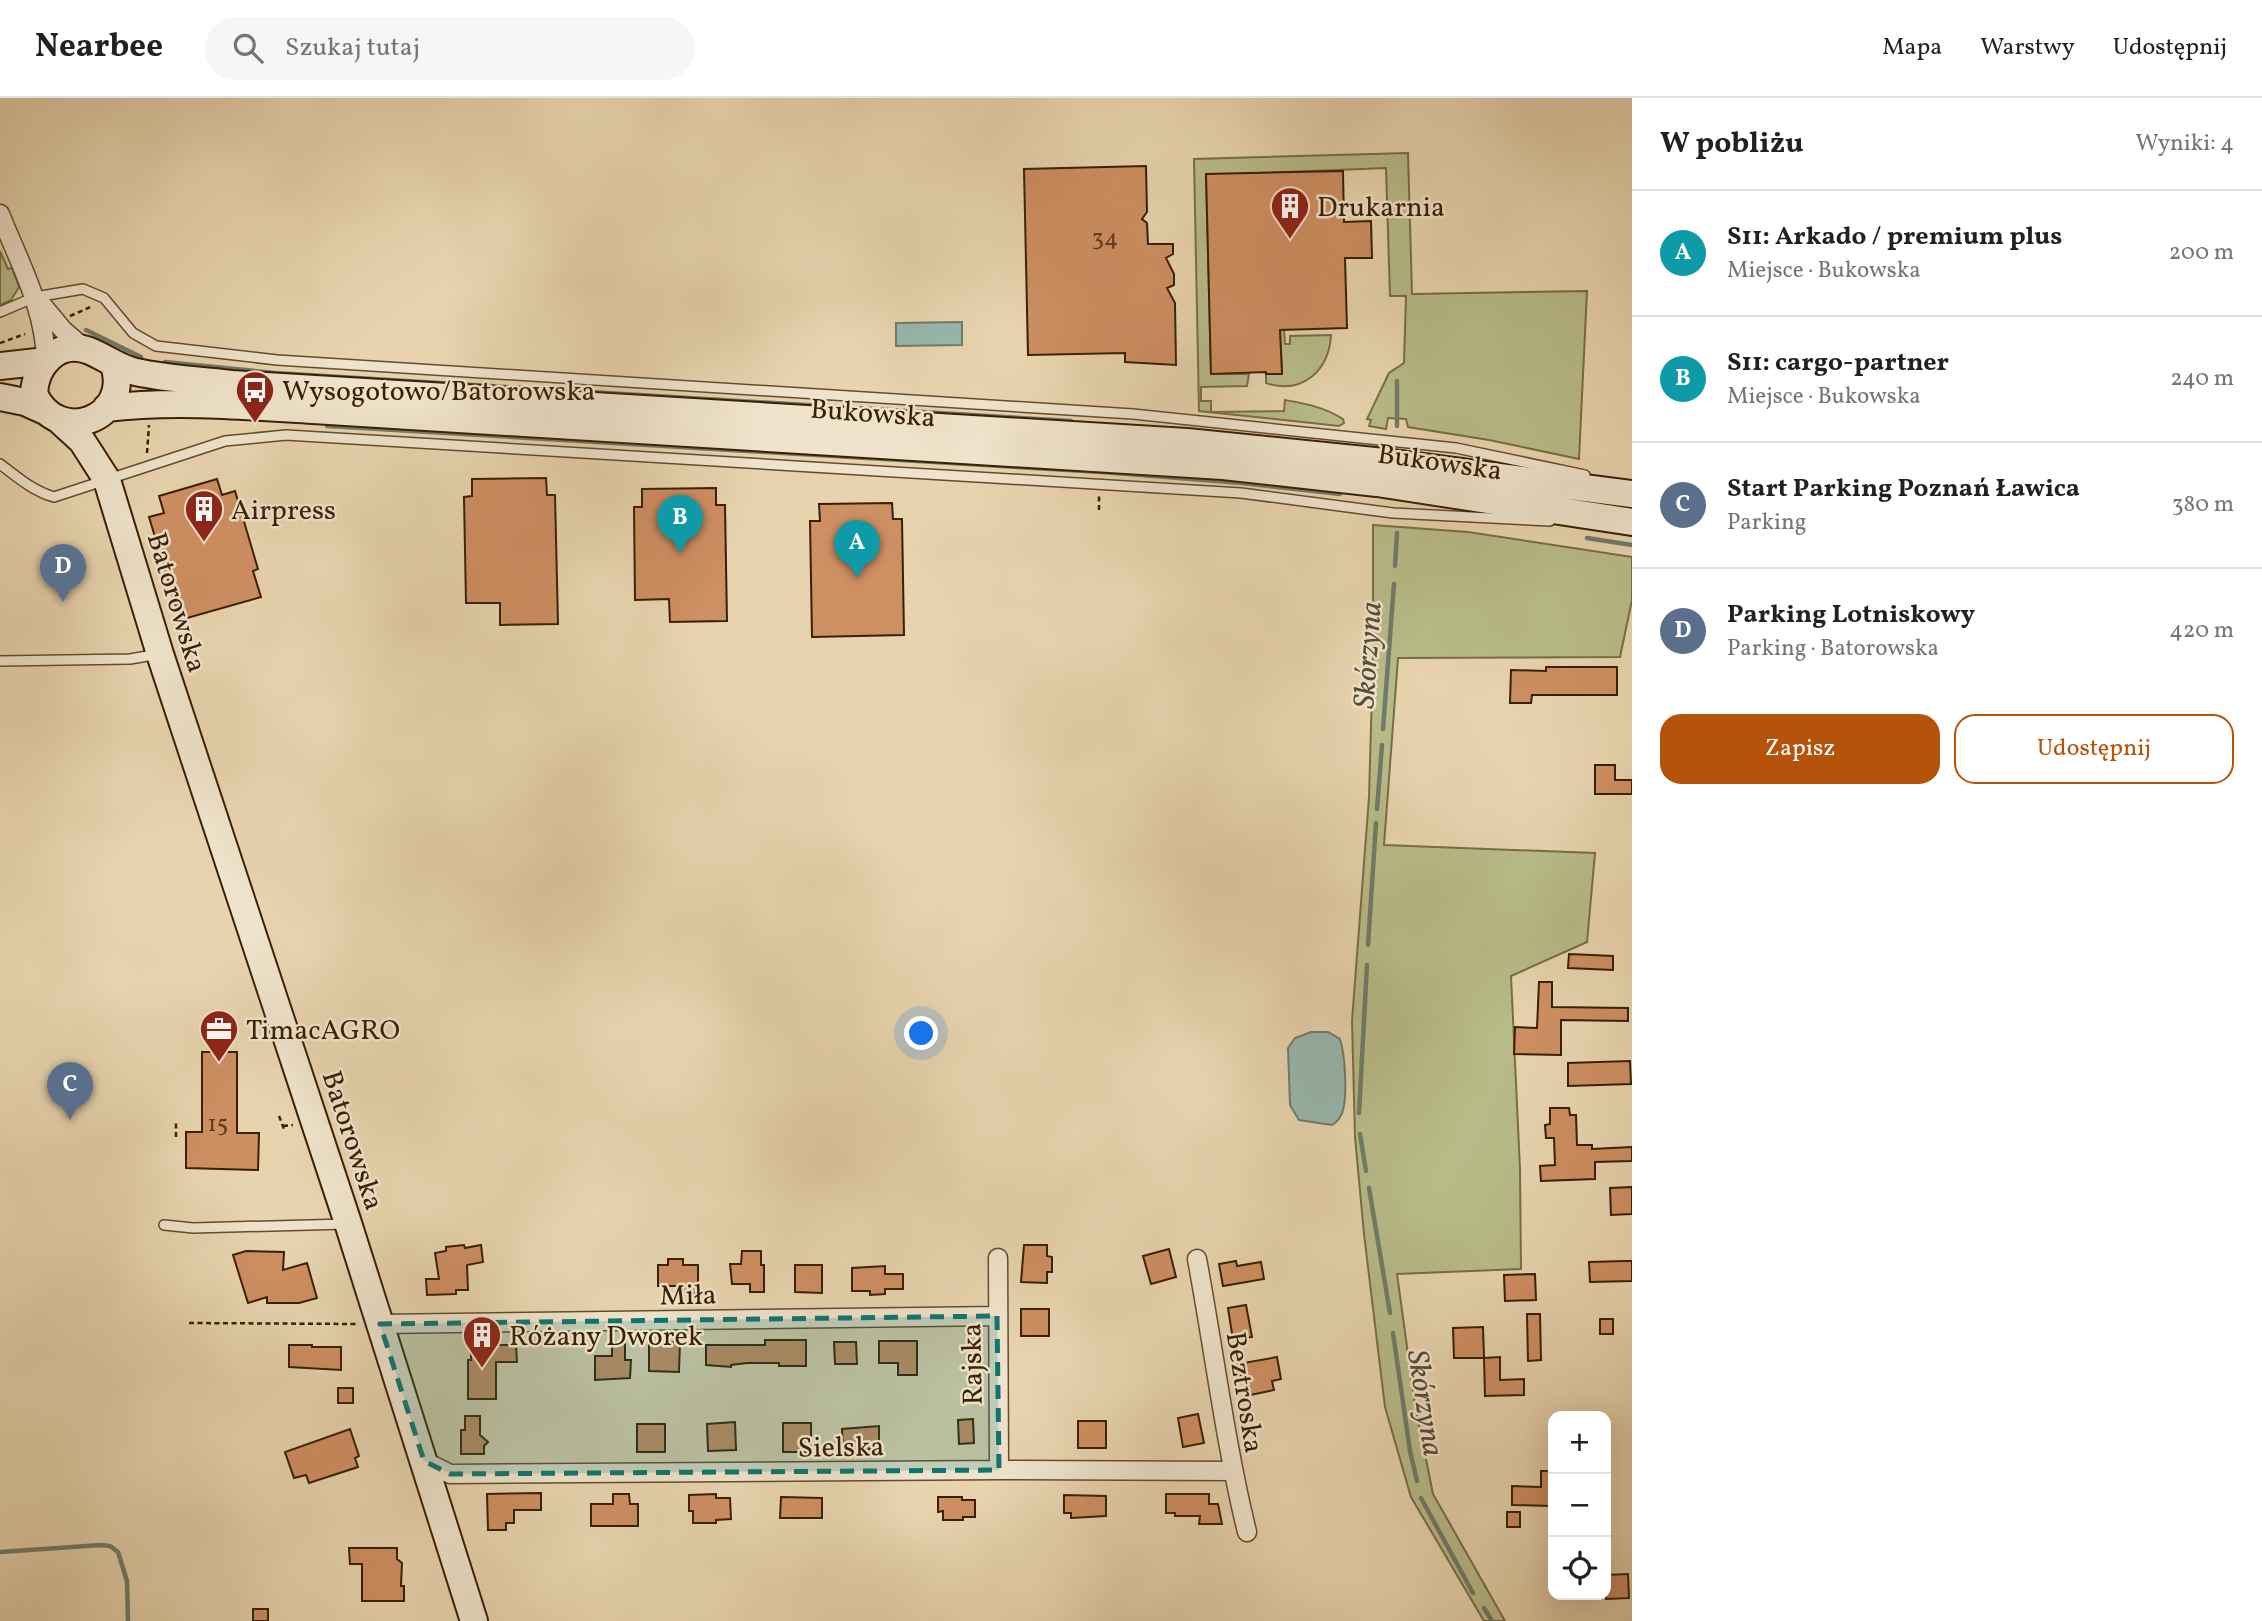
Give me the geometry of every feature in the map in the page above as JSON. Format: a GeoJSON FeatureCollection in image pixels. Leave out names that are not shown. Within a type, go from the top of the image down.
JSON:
{"type":"FeatureCollection","features":[{"type":"Feature","properties":{"kind":"main road"},"geometry":{"type":"LineString","coordinates":[[0,397],[25,402],[52,415],[71,423],[86,422],[101,415],[112,399],[117,382],[114,365],[87,350],[62,350],[46,361],[38,375],[34,394],[52,415]]}},
{"type":"Feature","properties":{"kind":"main road"},"geometry":{"type":"LineString","coordinates":[[0,366],[46,361]]}},
{"type":"Feature","properties":{"kind":"main road","name":"Bukowska"},"geometry":{"type":"LineString","coordinates":[[114,365],[139,373],[232,384],[1187,442],[1384,461],[1632,494]]}},
{"type":"Feature","properties":{"kind":"main road","name":"Bukowska"},"geometry":{"type":"LineString","coordinates":[[106,408],[185,405],[313,410],[1223,466],[1356,480],[1632,522]]}},
{"type":"Feature","properties":{"kind":"main road","name":"Batorowska"},"geometry":{"type":"LineString","coordinates":[[106,408],[103,436],[107,480],[160,654],[424,1461],[442,1484],[474,1621]]}},
{"type":"Feature","properties":{"kind":"main road","name":"Batorowska"},"geometry":{"type":"LineString","coordinates":[[52,415],[82,441],[107,480]]}},
{"type":"Feature","properties":{"kind":"street"},"geometry":{"type":"LineString","coordinates":[[0,214],[35,297],[46,361]]}},
{"type":"Feature","properties":{"kind":"street"},"geometry":{"type":"LineString","coordinates":[[35,297],[63,330],[87,350]]}},
{"type":"Feature","properties":{"kind":"street","name":"Rajska"},"geometry":{"type":"LineString","coordinates":[[998,1258],[999,1469]]}},
{"type":"Feature","properties":{"kind":"street","name":"Beztroska"},"geometry":{"type":"LineString","coordinates":[[1197,1259],[1217,1367],[1232,1471],[1247,1532]]}},
{"type":"Feature","properties":{"kind":"street","name":"Miła"},"geometry":{"type":"LineString","coordinates":[[380,1324],[997,1316]]}},
{"type":"Feature","properties":{"kind":"street","name":"Sielska"},"geometry":{"type":"LineString","coordinates":[[442,1484],[999,1469],[1232,1471]]}},
{"type":"Feature","properties":{"kind":"lane"},"geometry":{"type":"LineString","coordinates":[[0,312],[35,297],[70,290],[92,291],[104,298],[133,333],[156,346],[169,349],[291,361],[1133,414],[1456,448],[1598,477],[1632,494]]}},
{"type":"Feature","properties":{"kind":"lane"},"geometry":{"type":"LineString","coordinates":[[185,405],[225,416]]}},
{"type":"Feature","properties":{"kind":"lane"},"geometry":{"type":"LineString","coordinates":[[285,419],[313,410]]}},
{"type":"Feature","properties":{"kind":"lane"},"geometry":{"type":"LineString","coordinates":[[0,464],[30,487],[54,497],[225,441],[286,435],[1241,493],[1443,517],[1573,523],[1588,514]]}},
{"type":"Feature","properties":{"kind":"lane"},"geometry":{"type":"LineString","coordinates":[[0,661],[130,659],[160,654]]}},
{"type":"Feature","properties":{"kind":"lane"},"geometry":{"type":"LineString","coordinates":[[164,1225],[192,1228],[348,1223]]}},
{"type":"Feature","properties":{"kind":"path"},"geometry":{"type":"LineString","coordinates":[[63,319],[98,303]]}},
{"type":"Feature","properties":{"kind":"path"},"geometry":{"type":"LineString","coordinates":[[0,343],[26,334]]}},
{"type":"Feature","properties":{"kind":"path"},"geometry":{"type":"LineString","coordinates":[[0,338],[8,339]]}},
{"type":"Feature","properties":{"kind":"path"},"geometry":{"type":"LineString","coordinates":[[147,460],[150,416]]}},
{"type":"Feature","properties":{"kind":"path"},"geometry":{"type":"LineString","coordinates":[[279,1116],[284,1129]]}},
{"type":"Feature","properties":{"kind":"path"},"geometry":{"type":"LineString","coordinates":[[176,1122],[176,1137]]}},
{"type":"Feature","properties":{"kind":"path"},"geometry":{"type":"LineString","coordinates":[[189,1323],[380,1324]]}},
{"type":"Feature","properties":{"kind":"highlighted area"},"geometry":{"type":"Polygon","coordinates":[[[997,1316],[999,1470],[450,1474],[424,1461],[380,1324],[997,1316]]]}},
{"type":"Feature","properties":{"kind":"green space"},"geometry":{"type":"Polygon","coordinates":[[[1408,153],[1412,294],[1587,291],[1579,459],[1489,440],[1408,427],[1406,419],[1388,418],[1386,429],[1369,426],[1371,420],[1367,419],[1389,373],[1404,363],[1406,296],[1390,296],[1386,168],[1206,175],[1211,374],[1249,374],[1247,386],[1201,387],[1201,401],[1211,401],[1211,412],[1284,411],[1285,400],[1322,409],[1343,419],[1344,423],[1339,426],[1199,411],[1194,159],[1408,153]]]}},
{"type":"Feature","properties":{"kind":"green space"},"geometry":{"type":"Polygon","coordinates":[[[0,251],[8,269],[12,268],[19,287],[11,300],[0,305],[0,251]]]}},
{"type":"Feature","properties":{"kind":"green space"},"geometry":{"type":"Polygon","coordinates":[[[1280,330],[1284,330],[1285,344],[1290,344],[1290,336],[1331,335],[1329,348],[1319,369],[1302,383],[1279,386],[1266,383],[1266,374],[1282,374],[1280,330]]]}},
{"type":"Feature","properties":{"kind":"green space"},"geometry":{"type":"Polygon","coordinates":[[[1373,525],[1468,532],[1632,557],[1632,600],[1620,657],[1398,658],[1384,845],[1595,853],[1587,942],[1511,976],[1520,1169],[1521,1269],[1397,1274],[1415,1405],[1433,1494],[1505,1621],[1484,1621],[1411,1497],[1385,1407],[1364,1234],[1355,1137],[1352,1021],[1369,797],[1373,525]]]}},
{"type":"Feature","properties":{"kind":"water"},"geometry":{"type":"Polygon","coordinates":[[[962,322],[962,345],[896,346],[896,323],[962,322]]]}},
{"type":"Feature","properties":{"kind":"water"},"geometry":{"type":"Polygon","coordinates":[[[1311,1032],[1328,1032],[1340,1039],[1342,1046],[1345,1067],[1343,1111],[1332,1125],[1299,1120],[1290,1105],[1288,1048],[1295,1038],[1311,1032]]]}},
{"type":"Feature","properties":{"kind":"building"},"geometry":{"type":"Polygon","coordinates":[[[1146,166],[1147,212],[1142,219],[1147,223],[1148,244],[1173,244],[1173,254],[1166,258],[1174,274],[1174,285],[1167,288],[1175,303],[1176,365],[1125,362],[1125,353],[1028,355],[1024,169],[1146,166]]]}},
{"type":"Feature","properties":{"kind":"building","name":"Drukarnia"},"geometry":{"type":"Polygon","coordinates":[[[1343,171],[1344,222],[1371,221],[1372,258],[1345,258],[1347,328],[1280,330],[1282,374],[1211,374],[1206,174],[1343,171]]]}},
{"type":"Feature","properties":{"kind":"building"},"geometry":{"type":"Polygon","coordinates":[[[546,478],[547,495],[555,495],[558,624],[500,625],[500,603],[466,603],[464,497],[472,496],[472,479],[546,478]]]}},
{"type":"Feature","properties":{"kind":"building","name":"Airpress"},"geometry":{"type":"Polygon","coordinates":[[[217,479],[222,495],[235,491],[258,569],[253,571],[261,597],[180,620],[149,517],[164,513],[159,496],[217,479]]]}},
{"type":"Feature","properties":{"kind":"building"},"geometry":{"type":"Polygon","coordinates":[[[716,488],[716,505],[725,505],[727,621],[670,622],[669,599],[635,600],[634,507],[642,507],[642,489],[716,488]]]}},
{"type":"Feature","properties":{"kind":"building"},"geometry":{"type":"Polygon","coordinates":[[[892,503],[893,519],[902,519],[904,635],[812,637],[810,521],[820,521],[819,504],[892,503]]]}},
{"type":"Feature","properties":{"kind":"building"},"geometry":{"type":"Polygon","coordinates":[[[1546,667],[1617,667],[1617,695],[1532,695],[1531,703],[1510,703],[1511,670],[1546,671],[1546,667]]]}},
{"type":"Feature","properties":{"kind":"building"},"geometry":{"type":"Polygon","coordinates":[[[1595,765],[1615,765],[1615,780],[1632,780],[1632,794],[1595,794],[1595,765]]]}},
{"type":"Feature","properties":{"kind":"building"},"geometry":{"type":"Polygon","coordinates":[[[1569,954],[1613,956],[1613,970],[1568,968],[1569,954]]]}},
{"type":"Feature","properties":{"kind":"building"},"geometry":{"type":"Polygon","coordinates":[[[1539,982],[1552,982],[1552,1007],[1628,1008],[1628,1021],[1561,1020],[1561,1055],[1514,1054],[1515,1027],[1537,1028],[1539,982]]]}},
{"type":"Feature","properties":{"kind":"building"},"geometry":{"type":"Polygon","coordinates":[[[202,1052],[237,1052],[237,1133],[259,1133],[258,1170],[186,1168],[186,1132],[202,1132],[202,1052]]]}},
{"type":"Feature","properties":{"kind":"building"},"geometry":{"type":"Polygon","coordinates":[[[1630,1061],[1631,1084],[1568,1086],[1568,1063],[1630,1061]]]}},
{"type":"Feature","properties":{"kind":"building"},"geometry":{"type":"Polygon","coordinates":[[[1550,1108],[1569,1108],[1570,1115],[1576,1115],[1577,1145],[1592,1145],[1592,1149],[1632,1147],[1632,1161],[1595,1162],[1595,1179],[1541,1181],[1540,1166],[1555,1165],[1554,1138],[1546,1138],[1545,1125],[1550,1124],[1550,1108]]]}},
{"type":"Feature","properties":{"kind":"building"},"geometry":{"type":"Polygon","coordinates":[[[1632,1187],[1632,1214],[1611,1215],[1610,1188],[1632,1187]]]}},
{"type":"Feature","properties":{"kind":"building"},"geometry":{"type":"Polygon","coordinates":[[[464,1245],[465,1248],[481,1245],[483,1262],[467,1265],[468,1290],[456,1290],[456,1294],[427,1295],[426,1279],[439,1279],[435,1253],[446,1251],[446,1247],[464,1245]]]}},
{"type":"Feature","properties":{"kind":"building"},"geometry":{"type":"Polygon","coordinates":[[[1024,1245],[1047,1245],[1047,1256],[1052,1257],[1052,1272],[1047,1272],[1047,1283],[1021,1282],[1024,1245]]]}},
{"type":"Feature","properties":{"kind":"building"},"geometry":{"type":"Polygon","coordinates":[[[1169,1249],[1176,1277],[1151,1284],[1143,1256],[1169,1249]]]}},
{"type":"Feature","properties":{"kind":"building"},"geometry":{"type":"Polygon","coordinates":[[[246,1251],[284,1252],[283,1270],[307,1263],[317,1298],[299,1303],[267,1303],[267,1297],[248,1303],[233,1255],[246,1251]]]}},
{"type":"Feature","properties":{"kind":"building"},"geometry":{"type":"Polygon","coordinates":[[[742,1251],[761,1251],[764,1292],[750,1292],[750,1284],[732,1284],[730,1264],[741,1264],[742,1251]]]}},
{"type":"Feature","properties":{"kind":"building"},"geometry":{"type":"Polygon","coordinates":[[[668,1259],[683,1259],[683,1265],[698,1265],[698,1293],[682,1293],[682,1286],[658,1286],[658,1265],[668,1265],[668,1259]]]}},
{"type":"Feature","properties":{"kind":"building"},"geometry":{"type":"Polygon","coordinates":[[[1236,1261],[1237,1266],[1261,1262],[1264,1279],[1223,1286],[1219,1264],[1236,1261]]]}},
{"type":"Feature","properties":{"kind":"building"},"geometry":{"type":"Polygon","coordinates":[[[1632,1261],[1632,1281],[1590,1282],[1589,1262],[1632,1261]]]}},
{"type":"Feature","properties":{"kind":"building"},"geometry":{"type":"Polygon","coordinates":[[[795,1265],[822,1265],[822,1293],[795,1292],[795,1265]]]}},
{"type":"Feature","properties":{"kind":"building"},"geometry":{"type":"Polygon","coordinates":[[[885,1266],[885,1274],[903,1274],[903,1289],[885,1289],[885,1294],[870,1295],[870,1291],[852,1291],[852,1268],[885,1266]]]}},
{"type":"Feature","properties":{"kind":"building"},"geometry":{"type":"Polygon","coordinates":[[[1535,1274],[1536,1300],[1505,1301],[1504,1275],[1535,1274]]]}},
{"type":"Feature","properties":{"kind":"building"},"geometry":{"type":"Polygon","coordinates":[[[1246,1305],[1252,1337],[1233,1340],[1228,1308],[1246,1305]]]}},
{"type":"Feature","properties":{"kind":"building"},"geometry":{"type":"Polygon","coordinates":[[[1021,1309],[1049,1309],[1049,1336],[1021,1336],[1021,1309]]]}},
{"type":"Feature","properties":{"kind":"building"},"geometry":{"type":"Polygon","coordinates":[[[1527,1314],[1540,1314],[1541,1360],[1528,1361],[1527,1314]]]}},
{"type":"Feature","properties":{"kind":"building"},"geometry":{"type":"Polygon","coordinates":[[[1600,1319],[1613,1319],[1613,1334],[1600,1334],[1600,1319]]]}},
{"type":"Feature","properties":{"kind":"building"},"geometry":{"type":"Polygon","coordinates":[[[1483,1327],[1484,1358],[1454,1358],[1453,1328],[1483,1327]]]}},
{"type":"Feature","properties":{"kind":"building"},"geometry":{"type":"Polygon","coordinates":[[[765,1340],[806,1340],[806,1366],[779,1366],[779,1363],[747,1363],[731,1367],[706,1365],[706,1345],[765,1345],[765,1340]]]}},
{"type":"Feature","properties":{"kind":"building"},"geometry":{"type":"Polygon","coordinates":[[[879,1341],[917,1341],[917,1375],[898,1375],[898,1363],[879,1363],[879,1341]]]}},
{"type":"Feature","properties":{"kind":"building"},"geometry":{"type":"Polygon","coordinates":[[[612,1342],[625,1342],[625,1360],[631,1360],[630,1378],[595,1380],[595,1356],[612,1356],[612,1342]]]}},
{"type":"Feature","properties":{"kind":"building"},"geometry":{"type":"Polygon","coordinates":[[[649,1342],[680,1342],[679,1372],[649,1371],[649,1342]]]}},
{"type":"Feature","properties":{"kind":"building"},"geometry":{"type":"Polygon","coordinates":[[[834,1342],[856,1342],[857,1364],[835,1364],[834,1342]]]}},
{"type":"Feature","properties":{"kind":"building"},"geometry":{"type":"Polygon","coordinates":[[[289,1345],[341,1347],[341,1370],[289,1367],[289,1345]]]}},
{"type":"Feature","properties":{"kind":"building","name":"Różany Dworek"},"geometry":{"type":"Polygon","coordinates":[[[471,1345],[516,1345],[517,1362],[496,1362],[496,1399],[468,1399],[468,1360],[471,1360],[471,1345]]]}},
{"type":"Feature","properties":{"kind":"building"},"geometry":{"type":"Polygon","coordinates":[[[1277,1357],[1281,1379],[1272,1381],[1274,1390],[1250,1395],[1247,1380],[1241,1381],[1238,1364],[1277,1357]]]}},
{"type":"Feature","properties":{"kind":"building"},"geometry":{"type":"Polygon","coordinates":[[[1500,1357],[1500,1380],[1524,1379],[1524,1395],[1485,1396],[1484,1358],[1500,1357]]]}},
{"type":"Feature","properties":{"kind":"building"},"geometry":{"type":"Polygon","coordinates":[[[338,1388],[353,1388],[353,1403],[338,1403],[338,1388]]]}},
{"type":"Feature","properties":{"kind":"building"},"geometry":{"type":"Polygon","coordinates":[[[1198,1414],[1204,1443],[1183,1447],[1178,1418],[1198,1414]]]}},
{"type":"Feature","properties":{"kind":"building"},"geometry":{"type":"Polygon","coordinates":[[[465,1416],[480,1416],[480,1435],[488,1442],[484,1446],[484,1454],[461,1454],[461,1430],[465,1430],[465,1416]]]}},
{"type":"Feature","properties":{"kind":"building"},"geometry":{"type":"Polygon","coordinates":[[[973,1419],[974,1443],[959,1444],[958,1420],[973,1419]]]}},
{"type":"Feature","properties":{"kind":"building"},"geometry":{"type":"Polygon","coordinates":[[[1078,1421],[1106,1421],[1106,1448],[1078,1448],[1078,1421]]]}},
{"type":"Feature","properties":{"kind":"building"},"geometry":{"type":"Polygon","coordinates":[[[735,1422],[736,1450],[708,1451],[707,1424],[735,1422]]]}},
{"type":"Feature","properties":{"kind":"building"},"geometry":{"type":"Polygon","coordinates":[[[783,1423],[811,1423],[811,1452],[783,1452],[783,1423]]]}},
{"type":"Feature","properties":{"kind":"building"},"geometry":{"type":"Polygon","coordinates":[[[637,1424],[665,1424],[665,1452],[637,1452],[637,1424]]]}},
{"type":"Feature","properties":{"kind":"building"},"geometry":{"type":"Polygon","coordinates":[[[879,1426],[879,1449],[843,1450],[842,1429],[879,1426]]]}},
{"type":"Feature","properties":{"kind":"building"},"geometry":{"type":"Polygon","coordinates":[[[350,1429],[359,1456],[355,1458],[358,1467],[309,1483],[306,1475],[294,1478],[285,1452],[350,1429]]]}},
{"type":"Feature","properties":{"kind":"building"},"geometry":{"type":"Polygon","coordinates":[[[1541,1471],[1548,1471],[1548,1506],[1512,1505],[1512,1486],[1541,1487],[1541,1471]]]}},
{"type":"Feature","properties":{"kind":"building"},"geometry":{"type":"Polygon","coordinates":[[[541,1493],[541,1510],[514,1510],[514,1523],[506,1523],[506,1530],[488,1530],[487,1494],[541,1493]]]}},
{"type":"Feature","properties":{"kind":"building"},"geometry":{"type":"Polygon","coordinates":[[[613,1494],[629,1494],[630,1504],[638,1504],[638,1526],[591,1526],[591,1504],[613,1504],[613,1494]]]}},
{"type":"Feature","properties":{"kind":"building"},"geometry":{"type":"Polygon","coordinates":[[[716,1494],[716,1498],[730,1498],[731,1519],[716,1520],[716,1523],[693,1523],[693,1511],[689,1511],[689,1495],[716,1494]]]}},
{"type":"Feature","properties":{"kind":"building"},"geometry":{"type":"Polygon","coordinates":[[[1166,1494],[1209,1494],[1209,1504],[1218,1504],[1222,1524],[1199,1524],[1200,1516],[1175,1516],[1175,1513],[1166,1513],[1166,1494]]]}},
{"type":"Feature","properties":{"kind":"building"},"geometry":{"type":"Polygon","coordinates":[[[1064,1495],[1106,1496],[1106,1516],[1071,1518],[1071,1513],[1064,1513],[1064,1495]]]}},
{"type":"Feature","properties":{"kind":"building"},"geometry":{"type":"Polygon","coordinates":[[[781,1497],[822,1498],[822,1518],[780,1518],[781,1497]]]}},
{"type":"Feature","properties":{"kind":"building"},"geometry":{"type":"Polygon","coordinates":[[[938,1497],[975,1500],[975,1517],[943,1520],[943,1511],[938,1512],[938,1497]]]}},
{"type":"Feature","properties":{"kind":"building"},"geometry":{"type":"Polygon","coordinates":[[[1507,1512],[1520,1512],[1520,1527],[1507,1527],[1507,1512]]]}},
{"type":"Feature","properties":{"kind":"building"},"geometry":{"type":"Polygon","coordinates":[[[349,1548],[397,1548],[397,1559],[402,1563],[401,1586],[404,1586],[404,1601],[362,1601],[362,1564],[350,1564],[349,1548]]]}},
{"type":"Feature","properties":{"kind":"building"},"geometry":{"type":"Polygon","coordinates":[[[1628,1574],[1629,1598],[1611,1599],[1611,1575],[1628,1574]]]}},
{"type":"Feature","properties":{"kind":"building"},"geometry":{"type":"Polygon","coordinates":[[[253,1609],[268,1609],[268,1621],[253,1621],[253,1609]]]}},
{"type":"Feature","properties":{"kind":"waterway"},"geometry":{"type":"LineString","coordinates":[[86,330],[141,357]]}},
{"type":"Feature","properties":{"kind":"waterway"},"geometry":{"type":"LineString","coordinates":[[165,362],[275,373],[1071,421]]}},
{"type":"Feature","properties":{"kind":"waterway","name":"Skórzyna"},"geometry":{"type":"LineString","coordinates":[[1397,381],[1397,426]]}},
{"type":"Feature","properties":{"kind":"waterway"},"geometry":{"type":"LineString","coordinates":[[327,426],[1102,472],[1340,494]]}},
{"type":"Feature","properties":{"kind":"waterway","name":"Skórzyna"},"geometry":{"type":"LineString","coordinates":[[1395,566],[1397,533]]}},
{"type":"Feature","properties":{"kind":"waterway"},"geometry":{"type":"LineString","coordinates":[[1587,538],[1632,545]]}},
{"type":"Feature","properties":{"kind":"waterway","name":"Skórzyna"},"geometry":{"type":"LineString","coordinates":[[1383,729],[1394,584]]}},
{"type":"Feature","properties":{"kind":"waterway","name":"Skórzyna"},"geometry":{"type":"LineString","coordinates":[[1377,809],[1382,745]]}},
{"type":"Feature","properties":{"kind":"waterway","name":"Skórzyna"},"geometry":{"type":"LineString","coordinates":[[1368,945],[1376,823]]}},
{"type":"Feature","properties":{"kind":"waterway","name":"Skórzyna"},"geometry":{"type":"LineString","coordinates":[[1359,1113],[1367,965]]}},
{"type":"Feature","properties":{"kind":"waterway","name":"Skórzyna"},"geometry":{"type":"LineString","coordinates":[[1360,1134],[1366,1171]]}},
{"type":"Feature","properties":{"kind":"waterway","name":"Skórzyna"},"geometry":{"type":"LineString","coordinates":[[1369,1188],[1390,1313]]}},
{"type":"Feature","properties":{"kind":"waterway","name":"Skórzyna"},"geometry":{"type":"LineString","coordinates":[[1393,1333],[1410,1451],[1417,1481]]}},
{"type":"Feature","properties":{"kind":"waterway","name":"Skórzyna"},"geometry":{"type":"LineString","coordinates":[[1421,1498],[1473,1593]]}},
{"type":"Feature","properties":{"kind":"waterway"},"geometry":{"type":"LineString","coordinates":[[0,1552],[110,1546],[118,1552],[127,1581],[128,1621]]}},
{"type":"Feature","properties":{"kind":"waterway","name":"Skórzyna"},"geometry":{"type":"LineString","coordinates":[[1484,1608],[1492,1621]]}},
{"type":"Feature","properties":{"kind":"place","name":"Drukarnia"},"geometry":{"type":"Point","coordinates":[1290,240]}},
{"type":"Feature","properties":{"kind":"place","name":"Wysogotowo/Batorowska"},"geometry":{"type":"Point","coordinates":[255,424]}},
{"type":"Feature","properties":{"kind":"place","name":"Airpress"},"geometry":{"type":"Point","coordinates":[204,543]}},
{"type":"Feature","properties":{"kind":"place","name":"S11: cargo-partner"},"geometry":{"type":"Point","coordinates":[680,553]}},
{"type":"Feature","properties":{"kind":"place","name":"S11: Arkado / premium plus"},"geometry":{"type":"Point","coordinates":[857,578]}},
{"type":"Feature","properties":{"kind":"place","name":"Parking Lotniskowy"},"geometry":{"type":"Point","coordinates":[63,602]}},
{"type":"Feature","properties":{"kind":"place","name":"TimacAGRO"},"geometry":{"type":"Point","coordinates":[219,1063]}},
{"type":"Feature","properties":{"kind":"place","name":"Start Parking Poznań Ławica"},"geometry":{"type":"Point","coordinates":[70,1120]}},
{"type":"Feature","properties":{"kind":"place","name":"Różany Dworek"},"geometry":{"type":"Point","coordinates":[482,1369]}}]}
